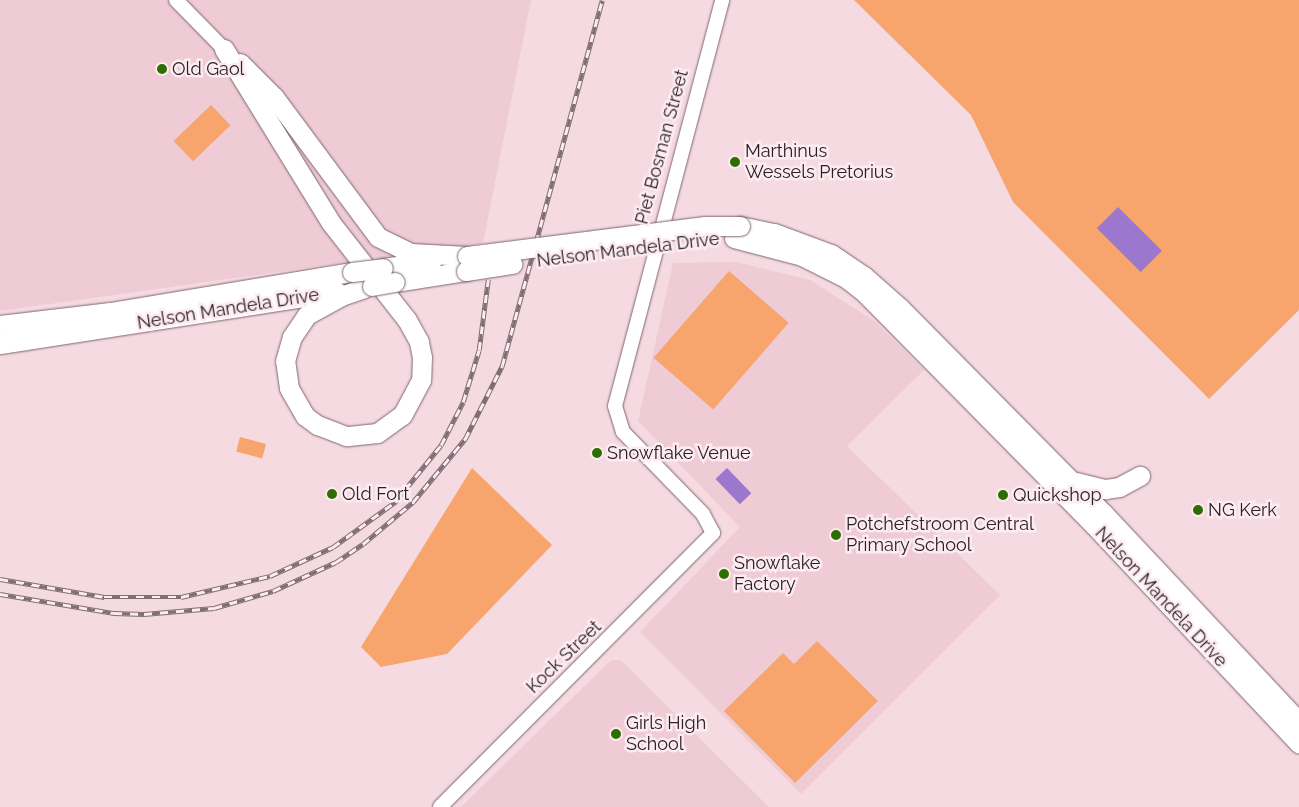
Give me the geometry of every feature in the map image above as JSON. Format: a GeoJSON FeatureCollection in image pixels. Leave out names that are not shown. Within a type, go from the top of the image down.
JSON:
{"type":"FeatureCollection","features":[{"type":"Feature","properties":{"kind":"highway"},"geometry":{"type":"LineString","coordinates":[[224,49],[274,97],[378,237],[411,253],[466,263]]}},
{"type":"Feature","properties":{"kind":"highway"},"geometry":{"type":"LineString","coordinates":[[224,49],[331,223],[407,320],[419,342],[422,357],[421,380],[402,416],[377,433],[346,436],[317,425],[305,416],[289,388],[285,362],[292,337],[307,315],[341,296],[368,287]]}},
{"type":"Feature","properties":{"kind":"highway","name":"Nelson Mandela Drive"},"geometry":{"type":"LineString","coordinates":[[737,232],[802,256],[846,278],[865,293],[1092,524],[1299,743]]}},
{"type":"Feature","properties":{"kind":"highway","name":"Nelson Mandela Drive"},"geometry":{"type":"LineString","coordinates":[[0,325],[110,312],[383,268],[466,263],[693,240],[737,232],[800,241],[831,254],[864,276],[900,308],[1072,481],[1299,722]]}},
{"type":"Feature","properties":{"kind":"highway","name":"Nelson Mandela Drive"},"geometry":{"type":"LineString","coordinates":[[0,344],[368,287],[466,263]]}},
{"type":"Feature","properties":{"kind":"highway"},"geometry":{"type":"LineString","coordinates":[[1072,481],[1090,488],[1105,489],[1119,487],[1140,476]]}},
{"type":"Feature","properties":{"kind":"street"},"geometry":{"type":"LineString","coordinates":[[176,0],[224,49]]}},
{"type":"Feature","properties":{"kind":"street","name":"Piet Bosman Street"},"geometry":{"type":"LineString","coordinates":[[713,533],[703,514],[623,432],[615,406],[722,0]]}},
{"type":"Feature","properties":{"kind":"street","name":"Kock Street"},"geometry":{"type":"LineString","coordinates":[[440,807],[713,533]]}},
{"type":"Feature","properties":{"kind":"shaded area"},"geometry":{"type":"Polygon","coordinates":[[[0,0],[531,0],[483,243],[0,311],[0,0]]]}},
{"type":"Feature","properties":{"kind":"shaded area"},"geometry":{"type":"Polygon","coordinates":[[[854,0],[1299,0],[1299,310],[1209,399],[1013,202],[971,115],[854,0]]]}},
{"type":"Feature","properties":{"kind":"shaded area"},"geometry":{"type":"Polygon","coordinates":[[[211,105],[230,125],[193,161],[174,141],[211,105]]]}},
{"type":"Feature","properties":{"kind":"shaded area"},"geometry":{"type":"Polygon","coordinates":[[[1118,207],[1162,251],[1141,272],[1097,228],[1118,207]]]}},
{"type":"Feature","properties":{"kind":"shaded area","name":"Potchefstroom Central Primary School"},"geometry":{"type":"Polygon","coordinates":[[[737,262],[810,280],[873,320],[924,370],[847,446],[1000,595],[801,794],[640,632],[740,527],[638,421],[673,263],[737,262]]]}},
{"type":"Feature","properties":{"kind":"shaded area"},"geometry":{"type":"Polygon","coordinates":[[[729,271],[789,323],[713,410],[654,358],[729,271]]]}},
{"type":"Feature","properties":{"kind":"shaded area"},"geometry":{"type":"Polygon","coordinates":[[[240,437],[266,444],[262,458],[236,451],[240,437]]]}},
{"type":"Feature","properties":{"kind":"shaded area"},"geometry":{"type":"Polygon","coordinates":[[[472,468],[552,545],[447,654],[381,667],[361,647],[472,468]]]}},
{"type":"Feature","properties":{"kind":"shaded area"},"geometry":{"type":"Polygon","coordinates":[[[727,468],[751,493],[740,504],[715,479],[727,468]]]}},
{"type":"Feature","properties":{"kind":"shaded area"},"geometry":{"type":"Polygon","coordinates":[[[817,641],[878,701],[795,783],[724,711],[783,653],[794,664],[817,641]]]}},
{"type":"Feature","properties":{"kind":"shaded area","name":"Girls High School"},"geometry":{"type":"Polygon","coordinates":[[[611,660],[621,660],[769,807],[461,807],[611,660]]]}},
{"type":"Feature","properties":{"kind":"railway"},"geometry":{"type":"LineString","coordinates":[[0,594],[114,613],[144,614],[214,608],[273,591],[336,562],[363,544],[413,502],[465,439],[502,366],[602,0]]}},
{"type":"Feature","properties":{"kind":"railway"},"geometry":{"type":"LineString","coordinates":[[0,579],[104,597],[181,597],[270,576],[333,547],[395,502],[441,445],[463,402],[479,350],[488,280]]}},
{"type":"Feature","properties":{"kind":"place","name":"Old Gaol"},"geometry":{"type":"Point","coordinates":[162,69]}},
{"type":"Feature","properties":{"kind":"place","name":"Marthinus Wessels Pretorius"},"geometry":{"type":"Point","coordinates":[735,162]}},
{"type":"Feature","properties":{"kind":"place","name":"Snowflake Venue"},"geometry":{"type":"Point","coordinates":[597,453]}},
{"type":"Feature","properties":{"kind":"place","name":"Old Fort"},"geometry":{"type":"Point","coordinates":[332,494]}},
{"type":"Feature","properties":{"kind":"place","name":"Quickshop"},"geometry":{"type":"Point","coordinates":[1003,495]}},
{"type":"Feature","properties":{"kind":"place","name":"NG Kerk"},"geometry":{"type":"Point","coordinates":[1198,510]}},
{"type":"Feature","properties":{"kind":"place","name":"Potchefstroom Central Primary School"},"geometry":{"type":"Point","coordinates":[836,535]}},
{"type":"Feature","properties":{"kind":"place","name":"Snowflake Factory"},"geometry":{"type":"Point","coordinates":[724,574]}},
{"type":"Feature","properties":{"kind":"place","name":"Girls High School"},"geometry":{"type":"Point","coordinates":[616,734]}}]}
